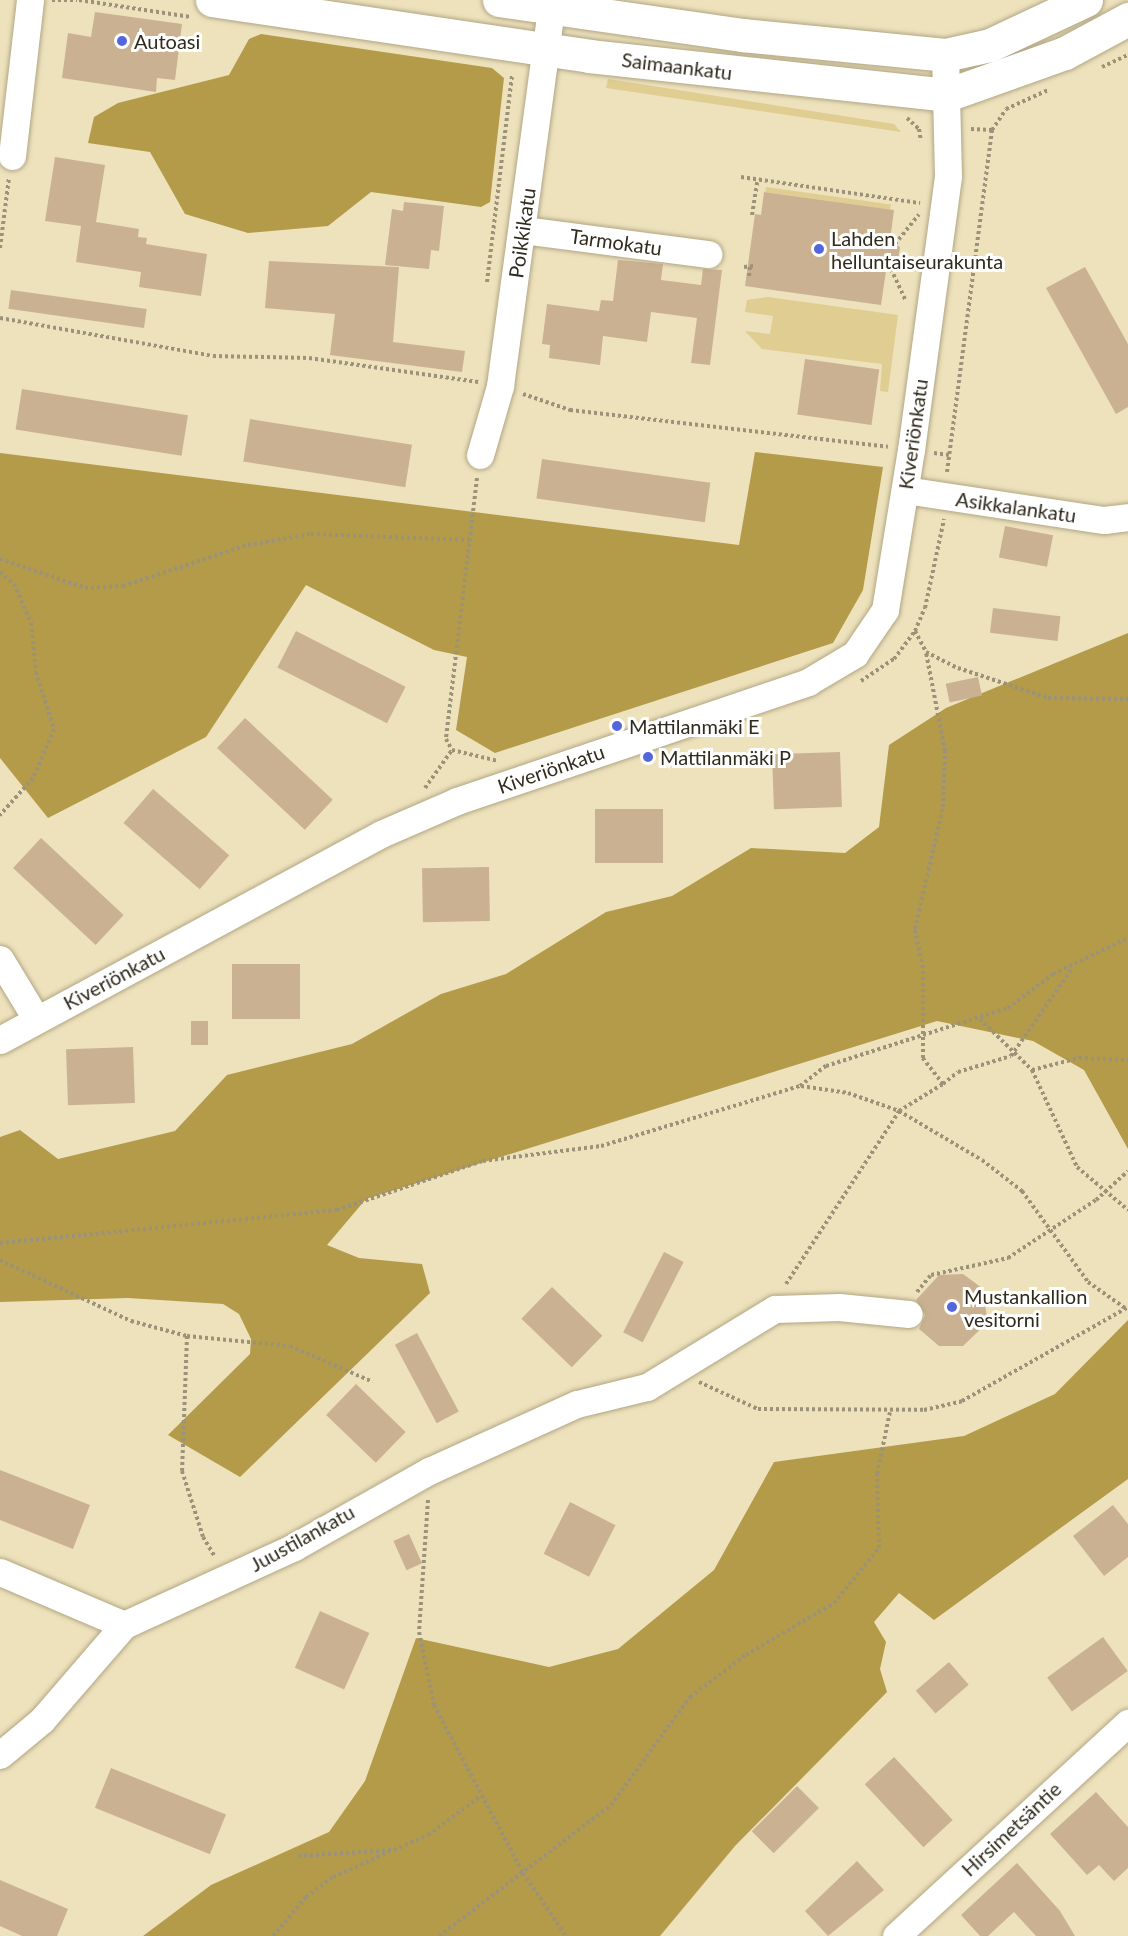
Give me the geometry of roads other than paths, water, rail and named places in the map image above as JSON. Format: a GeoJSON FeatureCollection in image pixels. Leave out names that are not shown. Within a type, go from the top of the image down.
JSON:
{"type":"FeatureCollection","features":[{"type":"Feature","properties":{"kind":"main road","name":"Saimaankatu"},"geometry":{"type":"LineString","coordinates":[[499,0],[551,4],[742,35],[945,55],[990,45],[1086,0]]}},
{"type":"Feature","properties":{"kind":"main road","name":"Saimaankatu"},"geometry":{"type":"LineString","coordinates":[[204,9],[544,65],[947,95],[1065,53],[1128,20]]}},
{"type":"Feature","properties":{"kind":"street"},"geometry":{"type":"LineString","coordinates":[[12,156],[30,0]]}},
{"type":"Feature","properties":{"kind":"street","name":"Poikkikatu"},"geometry":{"type":"LineString","coordinates":[[480,455],[500,386],[523,230],[551,4]]}},
{"type":"Feature","properties":{"kind":"street","name":"Kiveriönkatu"},"geometry":{"type":"LineString","coordinates":[[0,1040],[381,834],[465,798],[808,682],[844,663],[867,642],[885,610],[905,490],[948,176],[949,128],[945,55]]}},
{"type":"Feature","properties":{"kind":"street","name":"Tarmokatu"},"geometry":{"type":"LineString","coordinates":[[523,230],[708,254]]}},
{"type":"Feature","properties":{"kind":"street","name":"Asikkalankatu"},"geometry":{"type":"LineString","coordinates":[[905,490],[1104,520],[1128,517]]}},
{"type":"Feature","properties":{"kind":"street"},"geometry":{"type":"LineString","coordinates":[[0,959],[37,1020]]}},
{"type":"Feature","properties":{"kind":"street","name":"Juustilankatu"},"geometry":{"type":"LineString","coordinates":[[0,1755],[42,1720],[124,1625],[228,1577],[429,1471],[577,1404],[647,1388],[775,1309],[839,1307],[909,1314]]}},
{"type":"Feature","properties":{"kind":"street"},"geometry":{"type":"LineString","coordinates":[[0,1572],[124,1625]]}},
{"type":"Feature","properties":{"kind":"street","name":"Hirsimetsäntie"},"geometry":{"type":"LineString","coordinates":[[896,1936],[1128,1723]]}},
{"type":"Feature","properties":{"kind":"place","name":"Autoasi"},"geometry":{"type":"Point","coordinates":[122,41]}},
{"type":"Feature","properties":{"kind":"place","name":"Lahden helluntaiseurakunta"},"geometry":{"type":"Point","coordinates":[819,249]}},
{"type":"Feature","properties":{"kind":"place","name":"Mattilanmäki E"},"geometry":{"type":"Point","coordinates":[617,726]}},
{"type":"Feature","properties":{"kind":"place","name":"Mattilanmäki P"},"geometry":{"type":"Point","coordinates":[648,757]}},
{"type":"Feature","properties":{"kind":"place","name":"Mustankallion vesitorni"},"geometry":{"type":"Point","coordinates":[952,1307]}}]}
